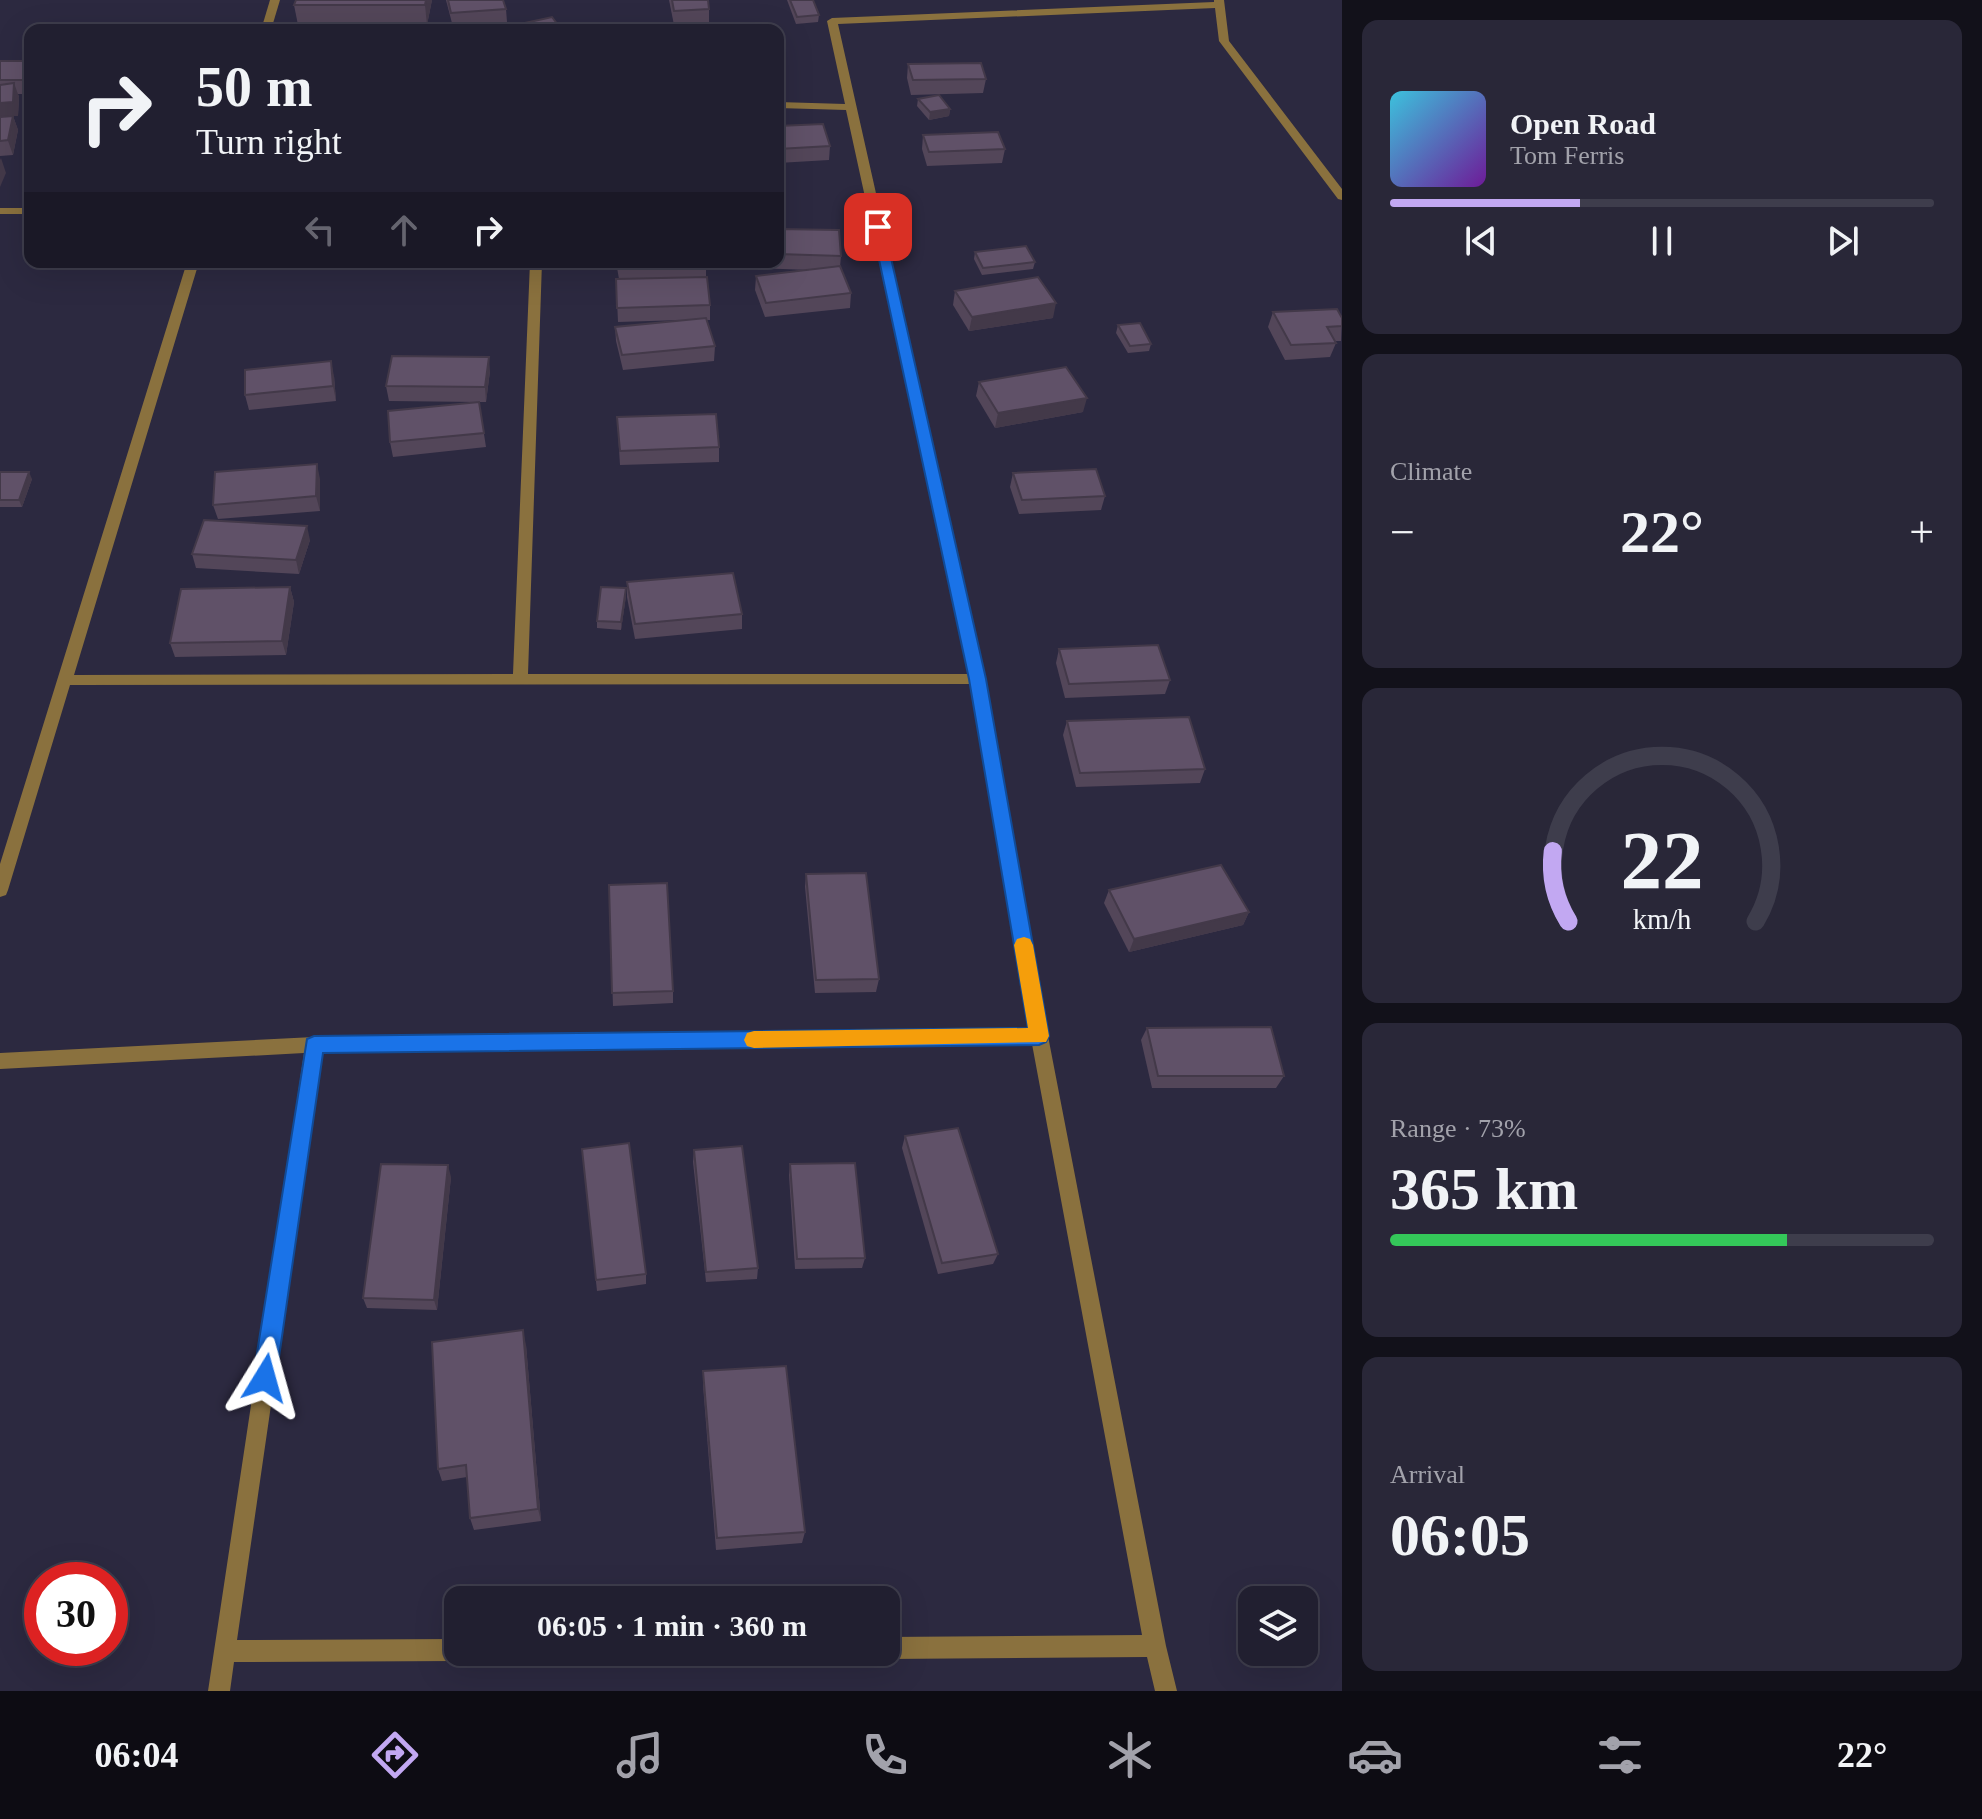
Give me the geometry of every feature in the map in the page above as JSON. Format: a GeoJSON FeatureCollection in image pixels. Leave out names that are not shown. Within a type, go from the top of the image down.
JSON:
{"type":"FeatureCollection","features":[{"type":"Feature","properties":{"kind":"street"},"geometry":{"type":"LineString","coordinates":[[268,24],[275,0]]}},
{"type":"Feature","properties":{"kind":"street"},"geometry":{"type":"LineString","coordinates":[[1166,1691],[1039,1036],[978,679],[832,21],[1220,2],[1224,41],[1342,197]]}},
{"type":"Feature","properties":{"kind":"street"},"geometry":{"type":"LineString","coordinates":[[784,105],[851,107]]}},
{"type":"Feature","properties":{"kind":"street"},"geometry":{"type":"LineString","coordinates":[[0,211],[24,211]]}},
{"type":"Feature","properties":{"kind":"street"},"geometry":{"type":"LineString","coordinates":[[0,890],[191,268]]}},
{"type":"Feature","properties":{"kind":"street"},"geometry":{"type":"LineString","coordinates":[[520,679],[536,268]]}},
{"type":"Feature","properties":{"kind":"street"},"geometry":{"type":"LineString","coordinates":[[64,680],[978,679]]}},
{"type":"Feature","properties":{"kind":"street"},"geometry":{"type":"LineString","coordinates":[[0,1061],[314,1045],[1039,1036]]}},
{"type":"Feature","properties":{"kind":"street"},"geometry":{"type":"LineString","coordinates":[[219,1691],[314,1045]]}},
{"type":"Feature","properties":{"kind":"street"},"geometry":{"type":"LineString","coordinates":[[900,1648],[1155,1646]]}},
{"type":"Feature","properties":{"kind":"street"},"geometry":{"type":"LineString","coordinates":[[225,1651],[444,1650]]}},
{"type":"Feature","properties":{"kind":"building"},"geometry":{"type":"Polygon","coordinates":[[[296,0],[426,0],[425,5],[294,5],[296,0]]]}},
{"type":"Feature","properties":{"kind":"building"},"geometry":{"type":"Polygon","coordinates":[[[448,0],[503,0],[506,9],[451,13],[448,0]]]}},
{"type":"Feature","properties":{"kind":"building"},"geometry":{"type":"Polygon","coordinates":[[[672,0],[708,0],[709,9],[674,11],[672,0]]]}},
{"type":"Feature","properties":{"kind":"building"},"geometry":{"type":"Polygon","coordinates":[[[790,0],[813,0],[819,15],[797,17],[790,0]]]}},
{"type":"Feature","properties":{"kind":"building"},"geometry":{"type":"Polygon","coordinates":[[[552,17],[557,24],[526,24],[552,17]]]}},
{"type":"Feature","properties":{"kind":"building"},"geometry":{"type":"Polygon","coordinates":[[[0,61],[24,61],[24,80],[0,80],[0,61]]]}},
{"type":"Feature","properties":{"kind":"building"},"geometry":{"type":"Polygon","coordinates":[[[981,63],[986,79],[913,80],[908,64],[981,63]]]}},
{"type":"Feature","properties":{"kind":"building"},"geometry":{"type":"Polygon","coordinates":[[[14,83],[13,102],[0,103],[0,85],[14,83]]]}},
{"type":"Feature","properties":{"kind":"building"},"geometry":{"type":"Polygon","coordinates":[[[939,95],[950,109],[930,112],[918,99],[939,95]]]}},
{"type":"Feature","properties":{"kind":"building"},"geometry":{"type":"Polygon","coordinates":[[[13,116],[8,140],[0,141],[0,117],[13,116]]]}},
{"type":"Feature","properties":{"kind":"building"},"geometry":{"type":"Polygon","coordinates":[[[823,124],[830,146],[784,149],[784,126],[823,124]]]}},
{"type":"Feature","properties":{"kind":"building"},"geometry":{"type":"Polygon","coordinates":[[[998,132],[1005,149],[929,152],[923,135],[998,132]]]}},
{"type":"Feature","properties":{"kind":"building"},"geometry":{"type":"Polygon","coordinates":[[[784,229],[839,230],[841,256],[784,254],[784,229]]]}},
{"type":"Feature","properties":{"kind":"building"},"geometry":{"type":"Polygon","coordinates":[[[1026,246],[1035,262],[983,268],[975,252],[1026,246]]]}},
{"type":"Feature","properties":{"kind":"building"},"geometry":{"type":"Polygon","coordinates":[[[840,266],[851,293],[766,303],[756,276],[840,266]]]}},
{"type":"Feature","properties":{"kind":"building"},"geometry":{"type":"Polygon","coordinates":[[[707,277],[710,305],[617,308],[616,279],[707,277]]]}},
{"type":"Feature","properties":{"kind":"building"},"geometry":{"type":"Polygon","coordinates":[[[1038,277],[1056,303],[972,317],[955,291],[1038,277]]]}},
{"type":"Feature","properties":{"kind":"building"},"geometry":{"type":"Polygon","coordinates":[[[1337,309],[1342,326],[1327,327],[1336,343],[1291,345],[1273,312],[1337,309]]]}},
{"type":"Feature","properties":{"kind":"building"},"geometry":{"type":"Polygon","coordinates":[[[706,318],[715,346],[622,355],[615,327],[706,318]]]}},
{"type":"Feature","properties":{"kind":"building"},"geometry":{"type":"Polygon","coordinates":[[[1140,323],[1151,344],[1130,346],[1118,325],[1140,323]]]}},
{"type":"Feature","properties":{"kind":"building"},"geometry":{"type":"Polygon","coordinates":[[[392,356],[489,357],[485,387],[386,386],[392,356]]]}},
{"type":"Feature","properties":{"kind":"building"},"geometry":{"type":"Polygon","coordinates":[[[331,361],[333,386],[245,395],[245,370],[331,361]]]}},
{"type":"Feature","properties":{"kind":"building"},"geometry":{"type":"Polygon","coordinates":[[[1066,367],[1087,398],[998,413],[979,382],[1066,367]]]}},
{"type":"Feature","properties":{"kind":"building"},"geometry":{"type":"Polygon","coordinates":[[[479,402],[484,433],[390,442],[388,411],[479,402]]]}},
{"type":"Feature","properties":{"kind":"building"},"geometry":{"type":"Polygon","coordinates":[[[716,414],[719,447],[620,451],[617,417],[716,414]]]}},
{"type":"Feature","properties":{"kind":"building"},"geometry":{"type":"Polygon","coordinates":[[[317,464],[316,496],[213,505],[215,472],[317,464]]]}},
{"type":"Feature","properties":{"kind":"building"},"geometry":{"type":"Polygon","coordinates":[[[1096,469],[1105,496],[1022,500],[1013,473],[1096,469]]]}},
{"type":"Feature","properties":{"kind":"building"},"geometry":{"type":"Polygon","coordinates":[[[0,472],[29,472],[19,500],[0,500],[0,472]]]}},
{"type":"Feature","properties":{"kind":"building"},"geometry":{"type":"Polygon","coordinates":[[[204,520],[307,526],[296,560],[192,554],[204,520]]]}},
{"type":"Feature","properties":{"kind":"building"},"geometry":{"type":"Polygon","coordinates":[[[733,573],[742,614],[635,624],[627,582],[733,573]]]}},
{"type":"Feature","properties":{"kind":"building"},"geometry":{"type":"Polygon","coordinates":[[[290,587],[282,641],[170,643],[181,589],[290,587]]]}},
{"type":"Feature","properties":{"kind":"building"},"geometry":{"type":"Polygon","coordinates":[[[601,587],[626,588],[621,622],[597,621],[601,587]]]}},
{"type":"Feature","properties":{"kind":"building"},"geometry":{"type":"Polygon","coordinates":[[[1158,645],[1170,680],[1069,684],[1059,649],[1158,645]]]}},
{"type":"Feature","properties":{"kind":"building"},"geometry":{"type":"Polygon","coordinates":[[[1189,717],[1205,769],[1080,773],[1067,721],[1189,717]]]}},
{"type":"Feature","properties":{"kind":"building"},"geometry":{"type":"Polygon","coordinates":[[[1221,865],[1249,912],[1134,939],[1109,890],[1221,865]]]}},
{"type":"Feature","properties":{"kind":"building"},"geometry":{"type":"Polygon","coordinates":[[[866,873],[879,979],[816,980],[806,874],[866,873]]]}},
{"type":"Feature","properties":{"kind":"building"},"geometry":{"type":"Polygon","coordinates":[[[667,883],[673,991],[612,993],[609,885],[667,883]]]}},
{"type":"Feature","properties":{"kind":"building"},"geometry":{"type":"Polygon","coordinates":[[[1271,1027],[1284,1076],[1158,1076],[1147,1028],[1271,1027]]]}},
{"type":"Feature","properties":{"kind":"building"},"geometry":{"type":"Polygon","coordinates":[[[958,1128],[998,1254],[942,1263],[905,1136],[958,1128]]]}},
{"type":"Feature","properties":{"kind":"building"},"geometry":{"type":"Polygon","coordinates":[[[629,1143],[646,1274],[596,1280],[582,1149],[629,1143]]]}},
{"type":"Feature","properties":{"kind":"building"},"geometry":{"type":"Polygon","coordinates":[[[742,1146],[758,1268],[706,1272],[694,1150],[742,1146]]]}},
{"type":"Feature","properties":{"kind":"building"},"geometry":{"type":"Polygon","coordinates":[[[855,1163],[865,1258],[797,1259],[790,1164],[855,1163]]]}},
{"type":"Feature","properties":{"kind":"building"},"geometry":{"type":"Polygon","coordinates":[[[381,1164],[448,1165],[434,1300],[363,1298],[381,1164]]]}},
{"type":"Feature","properties":{"kind":"building"},"geometry":{"type":"Polygon","coordinates":[[[523,1330],[538,1509],[470,1518],[466,1465],[438,1469],[432,1342],[523,1330]]]}},
{"type":"Feature","properties":{"kind":"building"},"geometry":{"type":"Polygon","coordinates":[[[786,1366],[805,1532],[717,1538],[703,1371],[786,1366]]]}},
{"type":"Feature","properties":{"kind":"slow traffic"},"geometry":{"type":"LineString","coordinates":[[754,1040],[1039,1036],[1024,945]]}},
{"type":"Feature","properties":{"kind":"route"},"geometry":{"type":"LineString","coordinates":[[265,1378],[314,1045],[1039,1036],[978,679],[878,227]]}}]}
